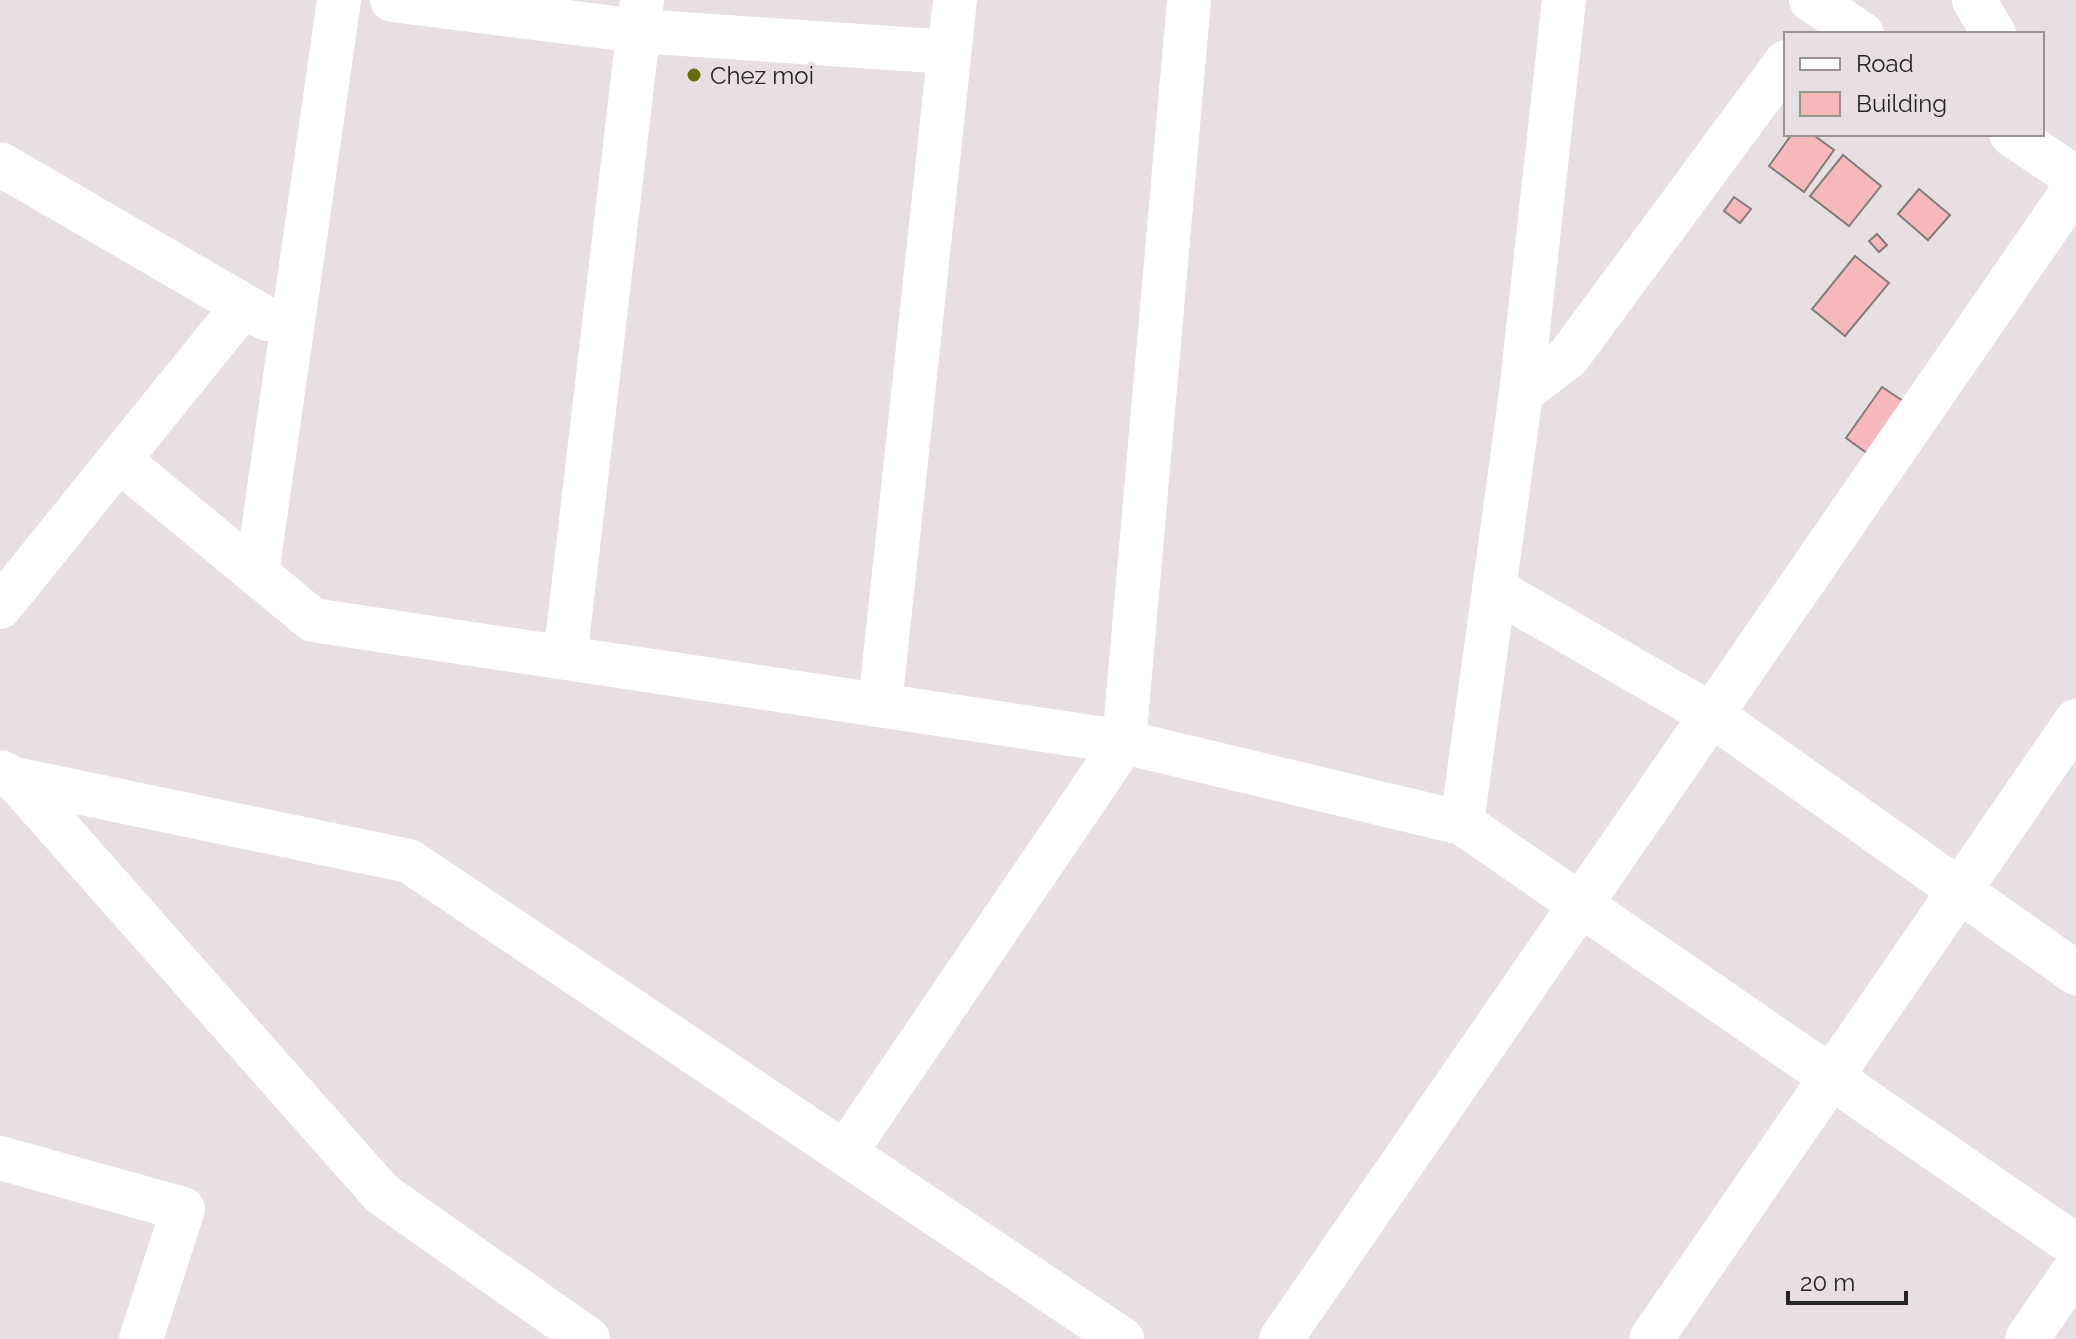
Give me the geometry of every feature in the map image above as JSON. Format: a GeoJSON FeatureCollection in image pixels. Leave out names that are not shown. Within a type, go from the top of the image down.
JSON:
{"type":"FeatureCollection","features":[{"type":"Feature","properties":{"kind":"street"},"geometry":{"type":"LineString","coordinates":[[257,573],[339,0]]}},
{"type":"Feature","properties":{"kind":"street"},"geometry":{"type":"LineString","coordinates":[[392,0],[640,16],[949,52]]}},
{"type":"Feature","properties":{"kind":"street"},"geometry":{"type":"LineString","coordinates":[[880,705],[955,0]]}},
{"type":"Feature","properties":{"kind":"street"},"geometry":{"type":"LineString","coordinates":[[845,1153],[1124,742],[1189,0]]}},
{"type":"Feature","properties":{"kind":"street"},"geometry":{"type":"LineString","coordinates":[[1462,823],[1521,393],[1564,0]]}},
{"type":"Feature","properties":{"kind":"street"},"geometry":{"type":"LineString","coordinates":[[1974,0],[1993,32]]}},
{"type":"Feature","properties":{"kind":"street"},"geometry":{"type":"LineString","coordinates":[[1814,14],[1857,32]]}},
{"type":"Feature","properties":{"kind":"street"},"geometry":{"type":"LineString","coordinates":[[565,658],[640,16]]}},
{"type":"Feature","properties":{"kind":"street"},"geometry":{"type":"LineString","coordinates":[[1521,393],[1569,356],[1784,65]]}},
{"type":"Feature","properties":{"kind":"street"},"geometry":{"type":"LineString","coordinates":[[2014,136],[2076,178]]}},
{"type":"Feature","properties":{"kind":"street"},"geometry":{"type":"LineString","coordinates":[[0,164],[290,332]]}},
{"type":"Feature","properties":{"kind":"street"},"geometry":{"type":"LineString","coordinates":[[1281,1339],[2076,186]]}},
{"type":"Feature","properties":{"kind":"street"},"geometry":{"type":"LineString","coordinates":[[0,607],[243,306]]}},
{"type":"Feature","properties":{"kind":"street"},"geometry":{"type":"LineString","coordinates":[[119,460],[313,620],[1124,742],[1462,823],[2076,1246]]}},
{"type":"Feature","properties":{"kind":"street"},"geometry":{"type":"LineString","coordinates":[[1494,589],[1712,715],[2076,973]]}},
{"type":"Feature","properties":{"kind":"street"},"geometry":{"type":"LineString","coordinates":[[1651,1339],[2076,721]]}},
{"type":"Feature","properties":{"kind":"street"},"geometry":{"type":"LineString","coordinates":[[8,776],[409,861],[1122,1339]]}},
{"type":"Feature","properties":{"kind":"street"},"geometry":{"type":"LineString","coordinates":[[8,776],[382,1194],[588,1339]]}},
{"type":"Feature","properties":{"kind":"street"},"geometry":{"type":"LineString","coordinates":[[0,1158],[183,1209],[141,1339]]}},
{"type":"Feature","properties":{"kind":"street"},"geometry":{"type":"LineString","coordinates":[[2027,1339],[2076,1268]]}},
{"type":"Feature","properties":{"kind":"building"},"geometry":{"type":"Polygon","coordinates":[[[1791,136],[1815,136],[1834,150],[1804,192],[1769,166],[1791,136]]]}},
{"type":"Feature","properties":{"kind":"building"},"geometry":{"type":"Polygon","coordinates":[[[1843,155],[1881,186],[1849,226],[1810,196],[1843,155]]]}},
{"type":"Feature","properties":{"kind":"building"},"geometry":{"type":"Polygon","coordinates":[[[1919,189],[1950,215],[1928,240],[1898,214],[1919,189]]]}},
{"type":"Feature","properties":{"kind":"building"},"geometry":{"type":"Polygon","coordinates":[[[1734,197],[1751,209],[1740,223],[1724,211],[1734,197]]]}},
{"type":"Feature","properties":{"kind":"building"},"geometry":{"type":"Polygon","coordinates":[[[1877,234],[1887,245],[1879,252],[1869,241],[1877,234]]]}},
{"type":"Feature","properties":{"kind":"building"},"geometry":{"type":"Polygon","coordinates":[[[1855,256],[1889,283],[1845,336],[1812,309],[1855,256]]]}},
{"type":"Feature","properties":{"kind":"building"},"geometry":{"type":"Polygon","coordinates":[[[1882,387],[1915,409],[1878,461],[1846,438],[1882,387]]]}},
{"type":"Feature","properties":{"kind":"place","name":"Chez moi"},"geometry":{"type":"Point","coordinates":[694,75]}}]}
